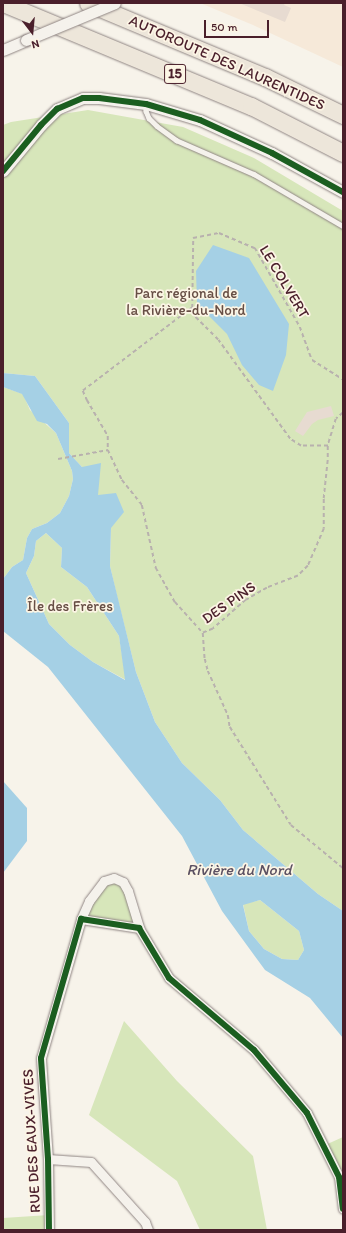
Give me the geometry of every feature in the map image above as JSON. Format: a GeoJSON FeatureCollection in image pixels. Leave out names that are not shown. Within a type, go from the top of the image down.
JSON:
{"type":"FeatureCollection","features":[{"type":"Feature","properties":{"kind":"highway","name":"AUTOROUTE DES LAURENTIDES"},"geometry":{"type":"LineString","coordinates":[[3,3],[245,104],[343,154]]}},
{"type":"Feature","properties":{"kind":"highway","name":"AUTOROUTE DES LAURENTIDES"},"geometry":{"type":"LineString","coordinates":[[88,3],[265,77],[343,115]]}},
{"type":"Feature","properties":{"kind":"street"},"geometry":{"type":"LineString","coordinates":[[3,50],[115,3]]}},
{"type":"Feature","properties":{"kind":"street"},"geometry":{"type":"LineString","coordinates":[[3,171],[56,109],[83,98],[90,98],[146,104],[190,116],[220,128],[272,153],[343,192]]}},
{"type":"Feature","properties":{"kind":"street","name":"RUE DES EAUX-VIVES"},"geometry":{"type":"LineString","coordinates":[[49,1230],[48,1159],[41,1058],[81,919],[89,901],[104,881],[114,878],[123,882],[128,891],[139,928],[169,978],[254,1050],[307,1113],[339,1178],[343,1209]]}},
{"type":"Feature","properties":{"kind":"street"},"geometry":{"type":"LineString","coordinates":[[81,919],[139,928]]}},
{"type":"Feature","properties":{"kind":"street"},"geometry":{"type":"LineString","coordinates":[[48,1159],[91,1162],[145,1222],[148,1230]]}},
{"type":"Feature","properties":{"kind":"lane"},"geometry":{"type":"LineString","coordinates":[[146,104],[146,111],[149,118],[176,140],[254,174],[343,226]]}},
{"type":"Feature","properties":{"kind":"path"},"geometry":{"type":"LineString","coordinates":[[203,633],[175,602],[156,568],[142,505],[122,480],[108,450],[108,436],[86,400],[83,391],[192,308],[195,317],[218,340],[290,439],[301,446],[328,446]]}},
{"type":"Feature","properties":{"kind":"path"},"geometry":{"type":"LineString","coordinates":[[58,459],[108,450]]}},
{"type":"Feature","properties":{"kind":"shaded area"},"geometry":{"type":"Polygon","coordinates":[[[200,3],[343,3],[343,67],[253,25],[200,3]]]}},
{"type":"Feature","properties":{"kind":"green space","name":"Parc régional de la Rivière-du-Nord"},"geometry":{"type":"Polygon","coordinates":[[[88,110],[183,127],[254,158],[343,211],[343,911],[318,894],[243,830],[220,800],[182,763],[155,722],[136,672],[110,566],[111,528],[98,495],[82,467],[69,453],[69,423],[35,376],[3,373],[3,125],[11,122],[88,110]]]}},
{"type":"Feature","properties":{"kind":"green space"},"geometry":{"type":"Polygon","coordinates":[[[3,387],[23,394],[30,410],[56,433],[72,471],[73,479],[69,496],[60,513],[47,523],[32,529],[27,538],[23,560],[12,567],[3,579],[3,387]]]}},
{"type":"Feature","properties":{"kind":"green space","name":"Île des Frères"},"geometry":{"type":"Polygon","coordinates":[[[46,533],[62,548],[61,567],[87,587],[119,636],[126,680],[93,662],[70,645],[49,624],[26,573],[34,556],[36,541],[46,533]]]}},
{"type":"Feature","properties":{"kind":"green space"},"geometry":{"type":"Polygon","coordinates":[[[104,881],[123,882],[139,928],[81,919],[104,881]]]}},
{"type":"Feature","properties":{"kind":"green space"},"geometry":{"type":"Polygon","coordinates":[[[260,900],[299,931],[304,950],[298,960],[282,959],[264,949],[249,931],[243,904],[260,900]]]}},
{"type":"Feature","properties":{"kind":"green space"},"geometry":{"type":"Polygon","coordinates":[[[124,1021],[177,1081],[253,1156],[267,1230],[200,1230],[177,1181],[89,1115],[124,1021]]]}},
{"type":"Feature","properties":{"kind":"green space"},"geometry":{"type":"Polygon","coordinates":[[[343,1137],[343,1209],[339,1177],[323,1146],[343,1137]]]}},
{"type":"Feature","properties":{"kind":"green space"},"geometry":{"type":"Polygon","coordinates":[[[49,1215],[49,1230],[3,1230],[3,1218],[49,1215]]]}},
{"type":"Feature","properties":{"kind":"water"},"geometry":{"type":"Polygon","coordinates":[[[213,245],[249,258],[289,324],[286,355],[273,391],[259,385],[242,365],[227,334],[197,304],[196,271],[213,245]]]}},
{"type":"Feature","properties":{"kind":"water","name":"Rivière du Nord"},"geometry":{"type":"Polygon","coordinates":[[[3,373],[35,376],[69,423],[69,453],[82,467],[101,463],[98,495],[116,493],[124,512],[111,528],[110,566],[136,672],[155,722],[182,763],[220,800],[243,830],[318,894],[343,911],[343,1038],[310,998],[265,970],[222,911],[182,836],[48,667],[3,631],[3,579],[12,567],[23,560],[27,538],[32,529],[47,523],[60,513],[69,496],[73,479],[72,471],[56,433],[47,424],[37,421],[22,394],[3,387],[3,373]],[[46,533],[36,541],[34,556],[26,573],[49,624],[70,645],[93,662],[125,680],[119,636],[87,587],[61,567],[62,548],[46,533]],[[260,900],[243,905],[249,931],[264,949],[282,959],[298,960],[304,950],[299,931],[260,900]]]}},
{"type":"Feature","properties":{"kind":"water"},"geometry":{"type":"Polygon","coordinates":[[[3,781],[27,808],[27,841],[3,873],[3,781]]]}},
{"type":"Feature","properties":{"kind":"building"},"geometry":{"type":"Polygon","coordinates":[[[239,3],[285,3],[284,5],[291,8],[285,22],[239,3]]]}},
{"type":"Feature","properties":{"kind":"building"},"geometry":{"type":"Polygon","coordinates":[[[331,406],[334,416],[318,420],[312,424],[303,436],[295,431],[307,412],[331,406]]]}},
{"type":"Feature","properties":{"kind":"cycle path"},"geometry":{"type":"LineString","coordinates":[[3,171],[41,125],[57,109],[83,98],[99,98],[146,104],[200,120],[272,153],[343,192]]}},
{"type":"Feature","properties":{"kind":"cycle path"},"geometry":{"type":"LineString","coordinates":[[49,1230],[48,1159],[41,1058],[81,919],[139,928],[169,978],[254,1050],[307,1113],[339,1177],[343,1209]]}}]}
